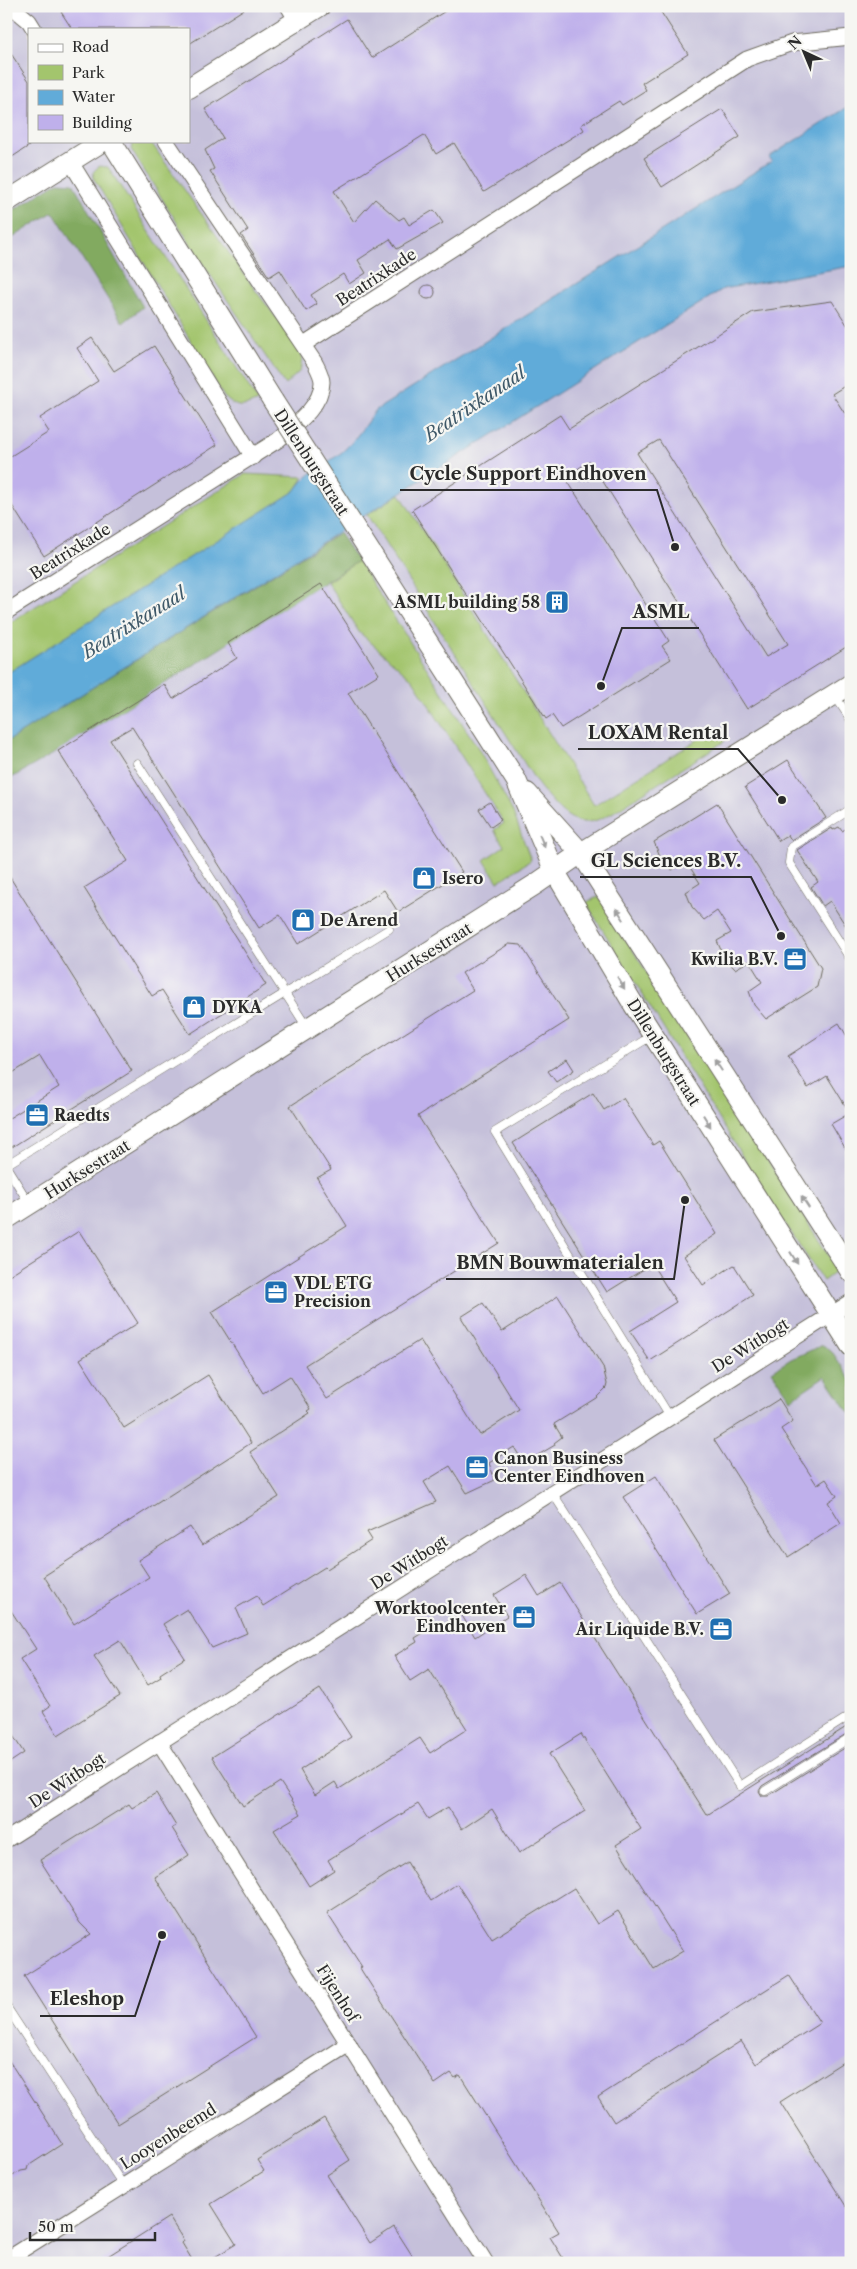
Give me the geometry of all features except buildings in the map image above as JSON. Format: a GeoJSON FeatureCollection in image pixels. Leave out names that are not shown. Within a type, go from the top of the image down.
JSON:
{"type":"FeatureCollection","features":[{"type":"Feature","properties":{"kind":"street"},"geometry":{"type":"LineString","coordinates":[[11,6],[29,21],[33,28]]}},
{"type":"Feature","properties":{"kind":"street"},"geometry":{"type":"LineString","coordinates":[[190,87],[292,14],[320,6]]}},
{"type":"Feature","properties":{"kind":"street","name":"Beatrixkade"},"geometry":{"type":"LineString","coordinates":[[6,612],[253,457],[278,440],[303,418],[319,396],[322,381],[316,363],[304,344],[747,59],[792,43],[851,37]]}},
{"type":"Feature","properties":{"kind":"street"},"geometry":{"type":"LineString","coordinates":[[6,202],[100,142]]}},
{"type":"Feature","properties":{"kind":"street","name":"Dillenburgstraat"},"geometry":{"type":"LineString","coordinates":[[112,142],[273,401],[516,780],[581,852],[850,1271]]}},
{"type":"Feature","properties":{"kind":"street"},"geometry":{"type":"LineString","coordinates":[[167,142],[304,344]]}},
{"type":"Feature","properties":{"kind":"street"},"geometry":{"type":"LineString","coordinates":[[70,161],[253,457]]}},
{"type":"Feature","properties":{"kind":"street","name":"Hurksestraat"},"geometry":{"type":"LineString","coordinates":[[6,1220],[555,872],[581,852],[851,684]]}},
{"type":"Feature","properties":{"kind":"street","name":"Dillenburgstraat"},"geometry":{"type":"LineString","coordinates":[[516,780],[555,872],[653,1035],[851,1346]]}},
{"type":"Feature","properties":{"kind":"street"},"geometry":{"type":"LineString","coordinates":[[830,1315],[851,1302]]}},
{"type":"Feature","properties":{"kind":"street","name":"De Witbogt"},"geometry":{"type":"LineString","coordinates":[[6,1840],[830,1315]]}},
{"type":"Feature","properties":{"kind":"street","name":"Fijenhof"},"geometry":{"type":"LineString","coordinates":[[159,1742],[486,2263]]}},
{"type":"Feature","properties":{"kind":"street","name":"Looyenbeemd"},"geometry":{"type":"LineString","coordinates":[[6,2260],[349,2044]]}},
{"type":"Feature","properties":{"kind":"lane"},"geometry":{"type":"LineString","coordinates":[[834,694],[851,720]]}},
{"type":"Feature","properties":{"kind":"lane"},"geometry":{"type":"LineString","coordinates":[[137,763],[308,1028]]}},
{"type":"Feature","properties":{"kind":"lane"},"geometry":{"type":"LineString","coordinates":[[851,810],[791,847],[789,863],[851,960]]}},
{"type":"Feature","properties":{"kind":"lane"},"geometry":{"type":"LineString","coordinates":[[30,1204],[6,1166],[389,929]]}},
{"type":"Feature","properties":{"kind":"lane"},"geometry":{"type":"LineString","coordinates":[[653,1035],[495,1132],[670,1417]]}},
{"type":"Feature","properties":{"kind":"lane"},"geometry":{"type":"LineString","coordinates":[[552,1492],[740,1786],[851,1715]]}},
{"type":"Feature","properties":{"kind":"lane"},"geometry":{"type":"LineString","coordinates":[[765,1791],[851,1737]]}},
{"type":"Feature","properties":{"kind":"lane"},"geometry":{"type":"LineString","coordinates":[[6,2006],[123,2185]]}},
{"type":"Feature","properties":{"kind":"shaded area"},"geometry":{"type":"Polygon","coordinates":[[[6,6],[851,6],[851,2263],[6,2263],[6,6]]]}},
{"type":"Feature","properties":{"kind":"green space"},"geometry":{"type":"Polygon","coordinates":[[[151,142],[256,291],[298,346],[302,360],[300,371],[285,385],[203,264],[132,151],[133,143],[151,142]]]}},
{"type":"Feature","properties":{"kind":"green space"},"geometry":{"type":"Polygon","coordinates":[[[99,166],[108,167],[258,401],[240,406],[233,404],[224,397],[94,179],[93,172],[99,166]]]}},
{"type":"Feature","properties":{"kind":"green space"},"geometry":{"type":"Polygon","coordinates":[[[58,182],[73,183],[143,307],[123,323],[53,212],[6,242],[6,215],[58,182]]]}},
{"type":"Feature","properties":{"kind":"green space"},"geometry":{"type":"Polygon","coordinates":[[[245,474],[304,477],[295,491],[6,674],[6,625],[245,474]]]}},
{"type":"Feature","properties":{"kind":"green space"},"geometry":{"type":"Polygon","coordinates":[[[400,494],[594,805],[716,728],[725,741],[600,819],[585,822],[577,821],[562,812],[539,786],[367,515],[400,494]]]}},
{"type":"Feature","properties":{"kind":"green space"},"geometry":{"type":"Polygon","coordinates":[[[339,533],[358,561],[57,752],[6,781],[6,742],[339,533]]]}},
{"type":"Feature","properties":{"kind":"green space"},"geometry":{"type":"Polygon","coordinates":[[[358,561],[478,748],[513,812],[531,860],[498,882],[484,860],[504,846],[494,830],[504,823],[413,680],[359,632],[327,582],[358,561]]]}},
{"type":"Feature","properties":{"kind":"green space"},"geometry":{"type":"Polygon","coordinates":[[[599,896],[838,1270],[823,1281],[760,1185],[586,903],[599,896]]]}},
{"type":"Feature","properties":{"kind":"green space"},"geometry":{"type":"Polygon","coordinates":[[[823,1345],[833,1353],[851,1380],[851,1415],[825,1376],[791,1399],[772,1371],[791,1359],[823,1345]]]}},
{"type":"Feature","properties":{"kind":"water","name":"Beatrixkanaal"},"geometry":{"type":"Polygon","coordinates":[[[851,105],[851,266],[723,289],[6,742],[6,674],[295,491],[311,473],[347,447],[376,410],[772,161],[769,157],[851,105]]]}},
{"type":"Feature","properties":{"kind":"place","name":"Cycle Support Eindhoven"},"geometry":{"type":"Point","coordinates":[675,547]}},
{"type":"Feature","properties":{"kind":"place","name":"ASML building 58"},"geometry":{"type":"Point","coordinates":[557,602]}},
{"type":"Feature","properties":{"kind":"place","name":"ASML"},"geometry":{"type":"Point","coordinates":[601,686]}},
{"type":"Feature","properties":{"kind":"place","name":"LOXAM Rental"},"geometry":{"type":"Point","coordinates":[782,800]}},
{"type":"Feature","properties":{"kind":"place","name":"Isero"},"geometry":{"type":"Point","coordinates":[424,878]}},
{"type":"Feature","properties":{"kind":"place","name":"De Arend"},"geometry":{"type":"Point","coordinates":[303,920]}},
{"type":"Feature","properties":{"kind":"place","name":"GL Sciences B.V."},"geometry":{"type":"Point","coordinates":[781,936]}},
{"type":"Feature","properties":{"kind":"place","name":"Kwilia B.V."},"geometry":{"type":"Point","coordinates":[795,959]}},
{"type":"Feature","properties":{"kind":"place","name":"DYKA"},"geometry":{"type":"Point","coordinates":[194,1007]}},
{"type":"Feature","properties":{"kind":"place","name":"Raedts"},"geometry":{"type":"Point","coordinates":[37,1115]}},
{"type":"Feature","properties":{"kind":"place","name":"BMN Bouwmaterialen"},"geometry":{"type":"Point","coordinates":[685,1200]}},
{"type":"Feature","properties":{"kind":"place","name":"VDL ETG Precision"},"geometry":{"type":"Point","coordinates":[276,1292]}},
{"type":"Feature","properties":{"kind":"place","name":"Canon Business Center Eindhoven"},"geometry":{"type":"Point","coordinates":[477,1467]}},
{"type":"Feature","properties":{"kind":"place","name":"Worktoolcenter Eindhoven"},"geometry":{"type":"Point","coordinates":[524,1617]}},
{"type":"Feature","properties":{"kind":"place","name":"Air Liquide B.V."},"geometry":{"type":"Point","coordinates":[721,1629]}},
{"type":"Feature","properties":{"kind":"place","name":"Eleshop"},"geometry":{"type":"Point","coordinates":[162,1935]}}]}
